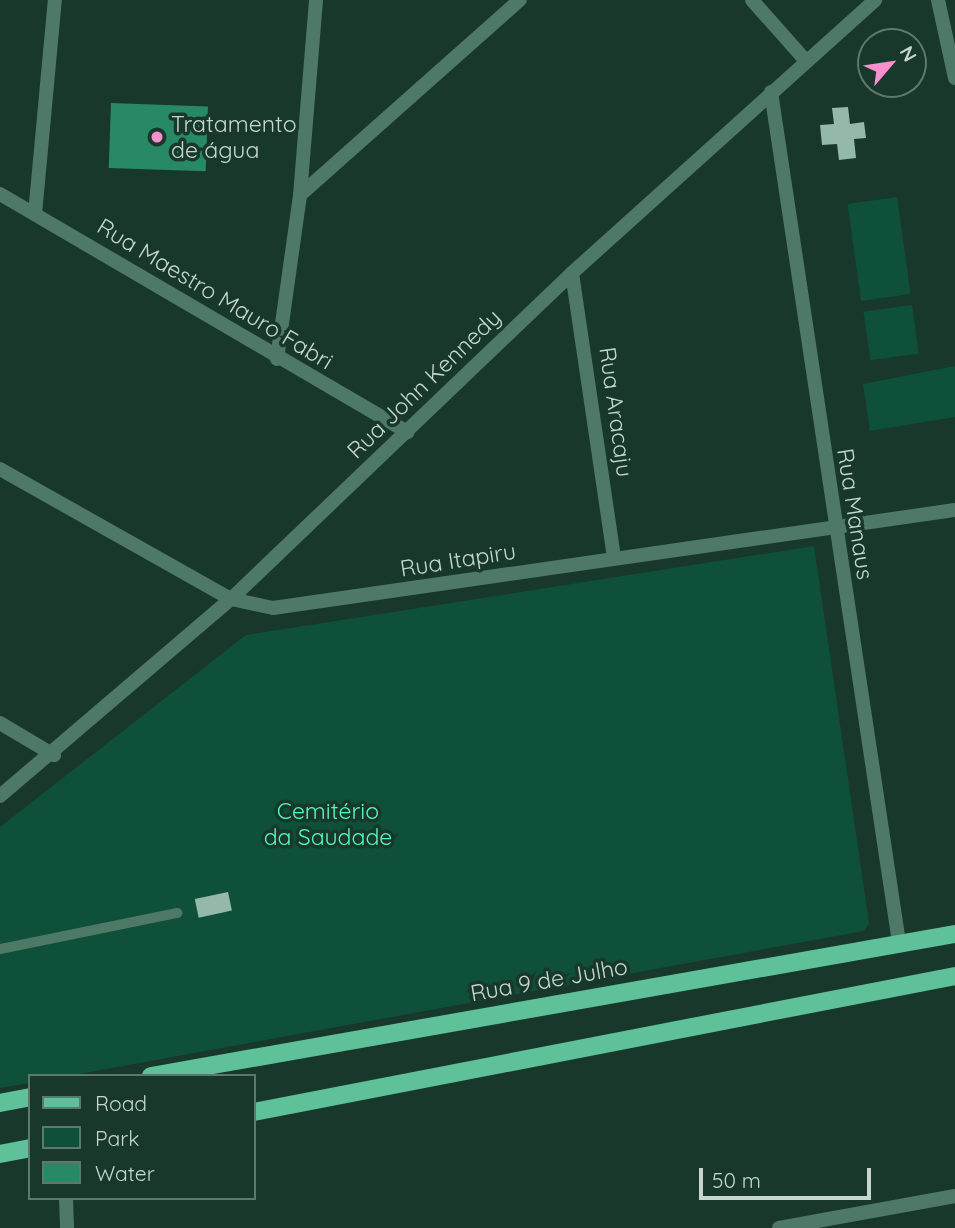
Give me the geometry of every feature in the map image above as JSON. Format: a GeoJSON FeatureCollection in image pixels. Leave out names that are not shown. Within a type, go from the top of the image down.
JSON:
{"type":"FeatureCollection","features":[{"type":"Feature","properties":{"kind":"main road","name":"Rua 9 de Julho"},"geometry":{"type":"LineString","coordinates":[[162,1074],[955,934]]}},
{"type":"Feature","properties":{"kind":"main road"},"geometry":{"type":"LineString","coordinates":[[256,1112],[955,976]]}},
{"type":"Feature","properties":{"kind":"main road"},"geometry":{"type":"LineString","coordinates":[[0,1103],[28,1097]]}},
{"type":"Feature","properties":{"kind":"main road"},"geometry":{"type":"LineString","coordinates":[[0,1154],[28,1148]]}},
{"type":"Feature","properties":{"kind":"street"},"geometry":{"type":"LineString","coordinates":[[35,214],[55,0]]}},
{"type":"Feature","properties":{"kind":"street"},"geometry":{"type":"LineString","coordinates":[[277,359],[300,195],[316,0]]}},
{"type":"Feature","properties":{"kind":"street"},"geometry":{"type":"LineString","coordinates":[[300,195],[520,0]]}},
{"type":"Feature","properties":{"kind":"street"},"geometry":{"type":"LineString","coordinates":[[752,0],[806,61]]}},
{"type":"Feature","properties":{"kind":"street","name":"Rua John Kennedy"},"geometry":{"type":"LineString","coordinates":[[0,796],[54,755],[232,599],[572,273],[875,0]]}},
{"type":"Feature","properties":{"kind":"street"},"geometry":{"type":"LineString","coordinates":[[937,0],[955,78]]}},
{"type":"Feature","properties":{"kind":"street","name":"Rua Manaus"},"geometry":{"type":"LineString","coordinates":[[771,92],[834,529],[899,942]]}},
{"type":"Feature","properties":{"kind":"street","name":"Rua Maestro Mauro Fabri"},"geometry":{"type":"LineString","coordinates":[[0,194],[277,359],[408,432]]}},
{"type":"Feature","properties":{"kind":"street","name":"Rua Aracaju"},"geometry":{"type":"LineString","coordinates":[[572,273],[614,558]]}},
{"type":"Feature","properties":{"kind":"street","name":"Rua Itapiru"},"geometry":{"type":"LineString","coordinates":[[0,469],[232,599],[305,607],[614,558],[955,510]]}},
{"type":"Feature","properties":{"kind":"street"},"geometry":{"type":"LineString","coordinates":[[0,723],[54,755]]}},
{"type":"Feature","properties":{"kind":"street"},"geometry":{"type":"LineString","coordinates":[[779,1228],[955,1196]]}},
{"type":"Feature","properties":{"kind":"street"},"geometry":{"type":"LineString","coordinates":[[66,1200],[67,1228]]}},
{"type":"Feature","properties":{"kind":"lane"},"geometry":{"type":"LineString","coordinates":[[0,949],[177,914]]}},
{"type":"Feature","properties":{"kind":"green space"},"geometry":{"type":"Polygon","coordinates":[[[897,197],[911,294],[861,301],[847,204],[897,197]]]}},
{"type":"Feature","properties":{"kind":"green space"},"geometry":{"type":"Polygon","coordinates":[[[912,305],[919,354],[870,360],[863,312],[912,305]]]}},
{"type":"Feature","properties":{"kind":"green space"},"geometry":{"type":"Polygon","coordinates":[[[955,366],[955,417],[870,431],[863,384],[955,366]]]}},
{"type":"Feature","properties":{"kind":"green space","name":"Cemitério da Saudade"},"geometry":{"type":"Polygon","coordinates":[[[814,546],[869,923],[864,931],[79,1074],[28,1074],[28,1083],[0,1088],[0,827],[246,635],[814,546]]]}},
{"type":"Feature","properties":{"kind":"water","name":"Tratamento de água"},"geometry":{"type":"Polygon","coordinates":[[[111,103],[208,106],[206,171],[109,168],[111,103]]]}},
{"type":"Feature","properties":{"kind":"building"},"geometry":{"type":"Polygon","coordinates":[[[848,107],[850,124],[864,122],[866,138],[854,139],[856,158],[839,160],[837,144],[822,145],[820,125],[834,124],[832,108],[848,107]]]}},
{"type":"Feature","properties":{"kind":"building"},"geometry":{"type":"Polygon","coordinates":[[[228,892],[232,911],[199,918],[195,899],[228,892]]]}},
{"type":"Feature","properties":{"kind":"place","name":"Tratamento de água"},"geometry":{"type":"Point","coordinates":[157,137]}}]}
